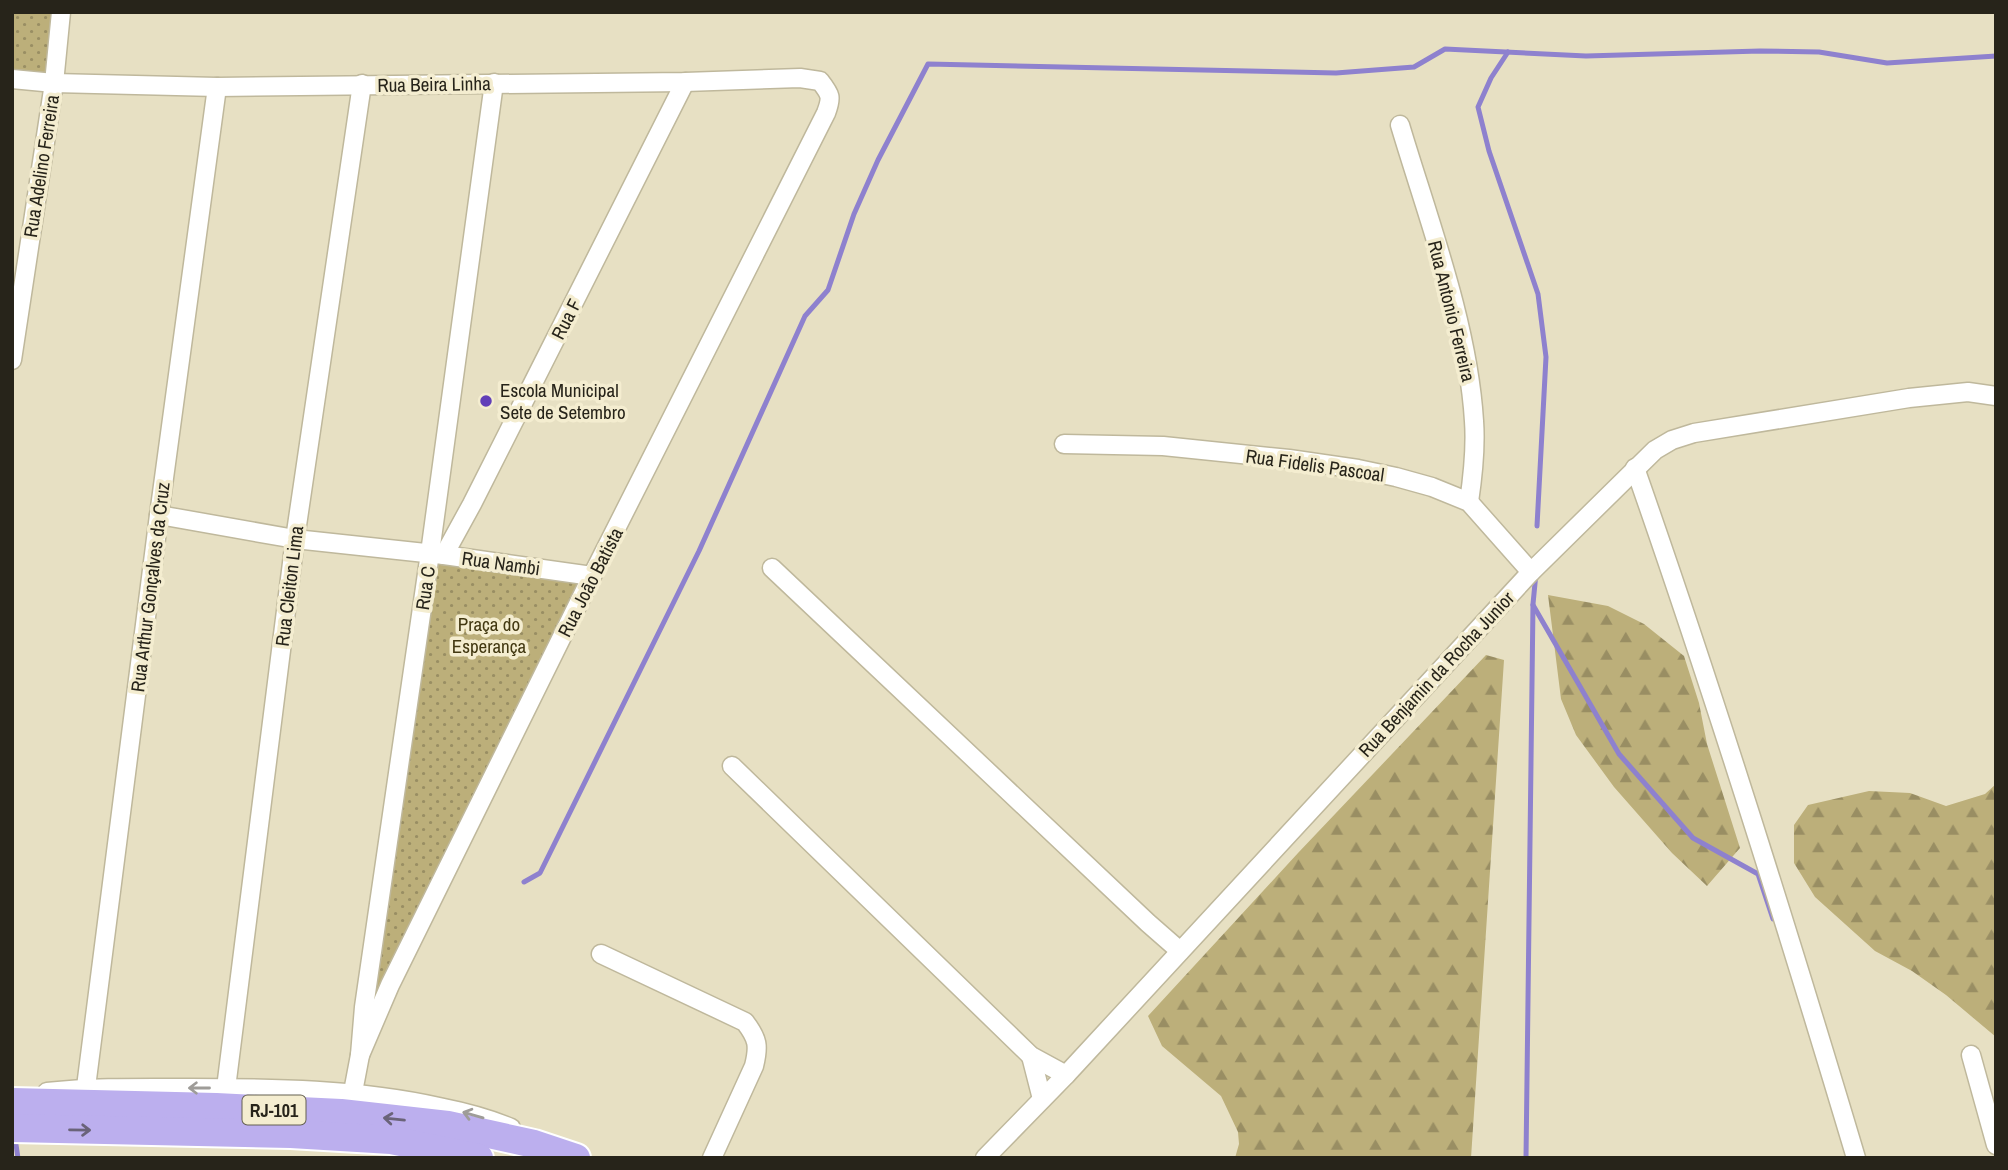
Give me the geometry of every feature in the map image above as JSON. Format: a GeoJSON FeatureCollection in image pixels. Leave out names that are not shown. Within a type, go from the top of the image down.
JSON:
{"type":"FeatureCollection","features":[{"type":"Feature","properties":{"kind":"main road","name":"RJ-101"},"geometry":{"type":"LineString","coordinates":[[12,1100],[341,1113],[447,1125],[534,1144],[576,1158]]}},
{"type":"Feature","properties":{"kind":"main road","name":"RJ-101"},"geometry":{"type":"LineString","coordinates":[[12,1128],[291,1134],[391,1140],[479,1158]]}},
{"type":"Feature","properties":{"kind":"street","name":"Rua Adelino Ferreira"},"geometry":{"type":"LineString","coordinates":[[12,360],[54,83],[61,12]]}},
{"type":"Feature","properties":{"kind":"street","name":"Rua Beira Linha"},"geometry":{"type":"LineString","coordinates":[[12,79],[54,83],[217,87],[685,82],[800,78],[820,81],[830,93],[831,101],[826,113]]}},
{"type":"Feature","properties":{"kind":"street","name":"Rua F"},"geometry":{"type":"LineString","coordinates":[[437,554],[485,479],[685,82]]}},
{"type":"Feature","properties":{"kind":"street","name":"Rua C"},"geometry":{"type":"LineString","coordinates":[[353,1092],[360,1055],[366,993],[437,554],[494,83]]}},
{"type":"Feature","properties":{"kind":"street","name":"Rua Cleiton Lima"},"geometry":{"type":"LineString","coordinates":[[226,1088],[295,539],[362,85]]}},
{"type":"Feature","properties":{"kind":"street","name":"Rua Arthur Gonçalves da Cruz"},"geometry":{"type":"LineString","coordinates":[[86,1087],[217,87]]}},
{"type":"Feature","properties":{"kind":"street","name":"Rua Joāo Batista"},"geometry":{"type":"LineString","coordinates":[[360,1055],[390,985],[592,576],[826,113]]}},
{"type":"Feature","properties":{"kind":"street","name":"Rua Antonio Ferreira"},"geometry":{"type":"LineString","coordinates":[[1400,125],[1452,297],[1465,354],[1475,424],[1475,462],[1469,502]]}},
{"type":"Feature","properties":{"kind":"street","name":"Rua Benjamin da Rocha Junior"},"geometry":{"type":"LineString","coordinates":[[985,1158],[1066,1075],[1531,572],[1655,450],[1672,440],[1694,433],[1909,398],[1968,392],[1996,396]]}},
{"type":"Feature","properties":{"kind":"street","name":"Rua Fidelis Pascoal"},"geometry":{"type":"LineString","coordinates":[[1063,444],[1163,446],[1289,459],[1396,477],[1432,487],[1469,502],[1531,572]]}},
{"type":"Feature","properties":{"kind":"street"},"geometry":{"type":"LineString","coordinates":[[1635,468],[1672,573],[1787,929],[1856,1158]]}},
{"type":"Feature","properties":{"kind":"street","name":"Rua Nambi"},"geometry":{"type":"LineString","coordinates":[[159,515],[295,539],[437,554],[592,576]]}},
{"type":"Feature","properties":{"kind":"street"},"geometry":{"type":"LineString","coordinates":[[772,568],[1180,951]]}},
{"type":"Feature","properties":{"kind":"street"},"geometry":{"type":"LineString","coordinates":[[732,766],[1031,1056],[1066,1075]]}},
{"type":"Feature","properties":{"kind":"street"},"geometry":{"type":"LineString","coordinates":[[601,954],[745,1022],[754,1035],[758,1050],[754,1066],[712,1158]]}},
{"type":"Feature","properties":{"kind":"street"},"geometry":{"type":"LineString","coordinates":[[1971,1055],[1996,1145]]}},
{"type":"Feature","properties":{"kind":"street"},"geometry":{"type":"LineString","coordinates":[[1031,1056],[1042,1099]]}},
{"type":"Feature","properties":{"kind":"street"},"geometry":{"type":"LineString","coordinates":[[12,1100],[86,1087],[353,1092],[405,1099],[463,1112],[517,1131],[534,1144]]}},
{"type":"Feature","properties":{"kind":"green space"},"geometry":{"type":"Polygon","coordinates":[[[12,12],[56,12],[51,76],[12,74],[12,12]]]}},
{"type":"Feature","properties":{"kind":"green space","name":"Praça do Esperança"},"geometry":{"type":"Polygon","coordinates":[[[434,559],[591,579],[363,1029],[434,559]]]}},
{"type":"Feature","properties":{"kind":"green space"},"geometry":{"type":"Polygon","coordinates":[[[1548,595],[1608,606],[1644,624],[1684,656],[1699,703],[1707,744],[1740,848],[1707,886],[1672,853],[1614,787],[1576,735],[1561,699],[1548,595]]]}},
{"type":"Feature","properties":{"kind":"green space"},"geometry":{"type":"Polygon","coordinates":[[[1486,655],[1504,660],[1471,1158],[1235,1158],[1239,1144],[1238,1132],[1221,1096],[1162,1046],[1148,1016],[1486,655]]]}},
{"type":"Feature","properties":{"kind":"green space"},"geometry":{"type":"Polygon","coordinates":[[[1996,784],[1996,1037],[1946,995],[1912,971],[1875,951],[1815,897],[1794,863],[1794,825],[1808,805],[1869,791],[1910,793],[1946,806],[1985,794],[1996,784]]]}},
{"type":"Feature","properties":{"kind":"waterway"},"geometry":{"type":"LineString","coordinates":[[524,882],[540,873],[699,551],[805,316],[828,290],[854,214],[878,160],[928,64],[1336,73],[1414,67],[1445,49],[1586,56],[1819,52],[1887,63],[1996,56]]}},
{"type":"Feature","properties":{"kind":"waterway"},"geometry":{"type":"LineString","coordinates":[[1508,52],[1491,78],[1478,107],[1489,151],[1538,294],[1546,357],[1537,526]]}},
{"type":"Feature","properties":{"kind":"waterway"},"geometry":{"type":"LineString","coordinates":[[1526,1158],[1533,604],[1536,573]]}},
{"type":"Feature","properties":{"kind":"waterway"},"geometry":{"type":"LineString","coordinates":[[1533,605],[1619,754],[1693,838],[1758,874],[1773,919]]}},
{"type":"Feature","properties":{"kind":"waterway"},"geometry":{"type":"LineString","coordinates":[[15,1138],[18,1158]]}},
{"type":"Feature","properties":{"kind":"place","name":"Escola Municipal Sete de Setembro"},"geometry":{"type":"Point","coordinates":[486,401]}}]}
